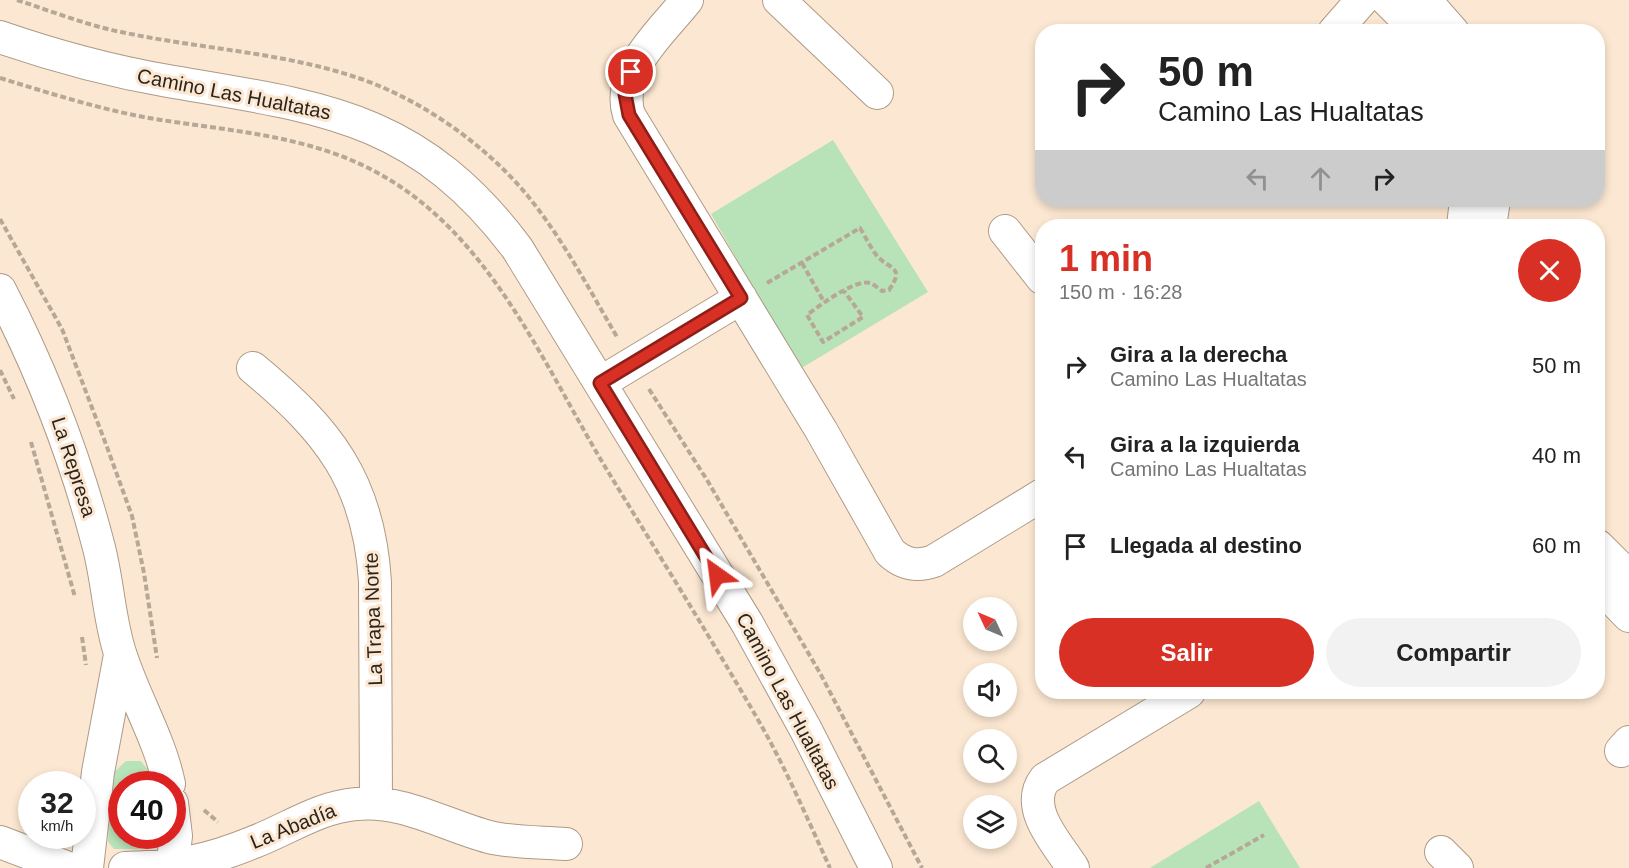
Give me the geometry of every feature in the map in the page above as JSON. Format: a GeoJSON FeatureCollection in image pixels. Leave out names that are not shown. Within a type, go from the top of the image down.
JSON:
{"type":"FeatureCollection","features":[{"type":"Feature","properties":{"kind":"street"},"geometry":{"type":"LineString","coordinates":[[687,0],[631,72],[627,83],[626,105],[634,123],[821,430],[886,545],[897,558],[914,565],[934,561],[1035,499]]}},
{"type":"Feature","properties":{"kind":"street"},"geometry":{"type":"LineString","coordinates":[[779,0],[877,93]]}},
{"type":"Feature","properties":{"kind":"street"},"geometry":{"type":"LineString","coordinates":[[1341,24],[1362,0]]}},
{"type":"Feature","properties":{"kind":"street"},"geometry":{"type":"LineString","coordinates":[[1387,0],[1411,24]]}},
{"type":"Feature","properties":{"kind":"street"},"geometry":{"type":"LineString","coordinates":[[1425,0],[1446,24]]}},
{"type":"Feature","properties":{"kind":"street","name":"Camino Las Hualtatas"},"geometry":{"type":"LineString","coordinates":[[0,37],[71,59],[131,74],[266,96],[324,109],[361,123],[415,150],[459,182],[500,225],[532,272],[600,383],[775,672],[876,868]]}},
{"type":"Feature","properties":{"kind":"street"},"geometry":{"type":"LineString","coordinates":[[1005,231],[1035,270]]}},
{"type":"Feature","properties":{"kind":"street","name":"La Represa"},"geometry":{"type":"LineString","coordinates":[[0,290],[46,385],[81,484],[99,547],[120,654],[165,771]]}},
{"type":"Feature","properties":{"kind":"street"},"geometry":{"type":"LineString","coordinates":[[600,383],[741,298]]}},
{"type":"Feature","properties":{"kind":"street","name":"La Trapa Norte"},"geometry":{"type":"LineString","coordinates":[[253,368],[289,398],[318,427],[337,454],[362,506],[373,556],[375,582],[376,803]]}},
{"type":"Feature","properties":{"kind":"street"},"geometry":{"type":"LineString","coordinates":[[1605,553],[1629,577]]}},
{"type":"Feature","properties":{"kind":"street"},"geometry":{"type":"LineString","coordinates":[[1605,591],[1629,616]]}},
{"type":"Feature","properties":{"kind":"street","name":"La Represa"},"geometry":{"type":"LineString","coordinates":[[87,868],[98,772],[120,654]]}},
{"type":"Feature","properties":{"kind":"street"},"geometry":{"type":"LineString","coordinates":[[1073,868],[1037,809],[1040,786],[1045,779],[1177,699]]}},
{"type":"Feature","properties":{"kind":"street"},"geometry":{"type":"LineString","coordinates":[[173,867],[176,836],[187,802]]}},
{"type":"Feature","properties":{"kind":"street","name":"La Abadía"},"geometry":{"type":"LineString","coordinates":[[125,868],[173,867],[233,851],[321,811],[339,806],[376,803],[401,807],[490,837],[566,844]]}},
{"type":"Feature","properties":{"kind":"street"},"geometry":{"type":"LineString","coordinates":[[0,842],[68,868]]}},
{"type":"Feature","properties":{"kind":"path"},"geometry":{"type":"LineString","coordinates":[[0,78],[147,117],[255,133],[338,154],[386,178],[413,196],[451,227],[483,266],[528,333],[576,419],[758,720],[830,868]]}},
{"type":"Feature","properties":{"kind":"path"},"geometry":{"type":"LineString","coordinates":[[0,219],[62,329],[118,476],[132,516],[144,573],[157,662]]}},
{"type":"Feature","properties":{"kind":"path"},"geometry":{"type":"LineString","coordinates":[[741,298],[860,228],[878,257],[890,264],[896,272],[896,280],[889,290],[882,291],[870,283],[856,284],[824,302],[807,315],[823,342],[863,317],[844,291]]}},
{"type":"Feature","properties":{"kind":"path"},"geometry":{"type":"LineString","coordinates":[[802,263],[824,302]]}},
{"type":"Feature","properties":{"kind":"path"},"geometry":{"type":"LineString","coordinates":[[0,370],[18,407]]}},
{"type":"Feature","properties":{"kind":"path"},"geometry":{"type":"LineString","coordinates":[[30,437],[77,605]]}},
{"type":"Feature","properties":{"kind":"path"},"geometry":{"type":"LineString","coordinates":[[80,628],[87,674]]}},
{"type":"Feature","properties":{"kind":"path"},"geometry":{"type":"LineString","coordinates":[[187,802],[202,808],[211,819],[222,824]]}},
{"type":"Feature","properties":{"kind":"path"},"geometry":{"type":"LineString","coordinates":[[1206,868],[1264,835]]}},
{"type":"Feature","properties":{"kind":"green space"},"geometry":{"type":"Polygon","coordinates":[[[833,140],[928,292],[800,369],[711,214],[833,140]]]}},
{"type":"Feature","properties":{"kind":"green space"},"geometry":{"type":"Polygon","coordinates":[[[126,761],[141,761],[149,771],[115,771],[126,761]]]}},
{"type":"Feature","properties":{"kind":"green space"},"geometry":{"type":"Polygon","coordinates":[[[1259,801],[1300,868],[1150,868],[1259,801]]]}},
{"type":"Feature","properties":{"kind":"route"},"geometry":{"type":"LineString","coordinates":[[631,72],[625,94],[629,115],[741,298],[600,383],[717,575]]}}]}
